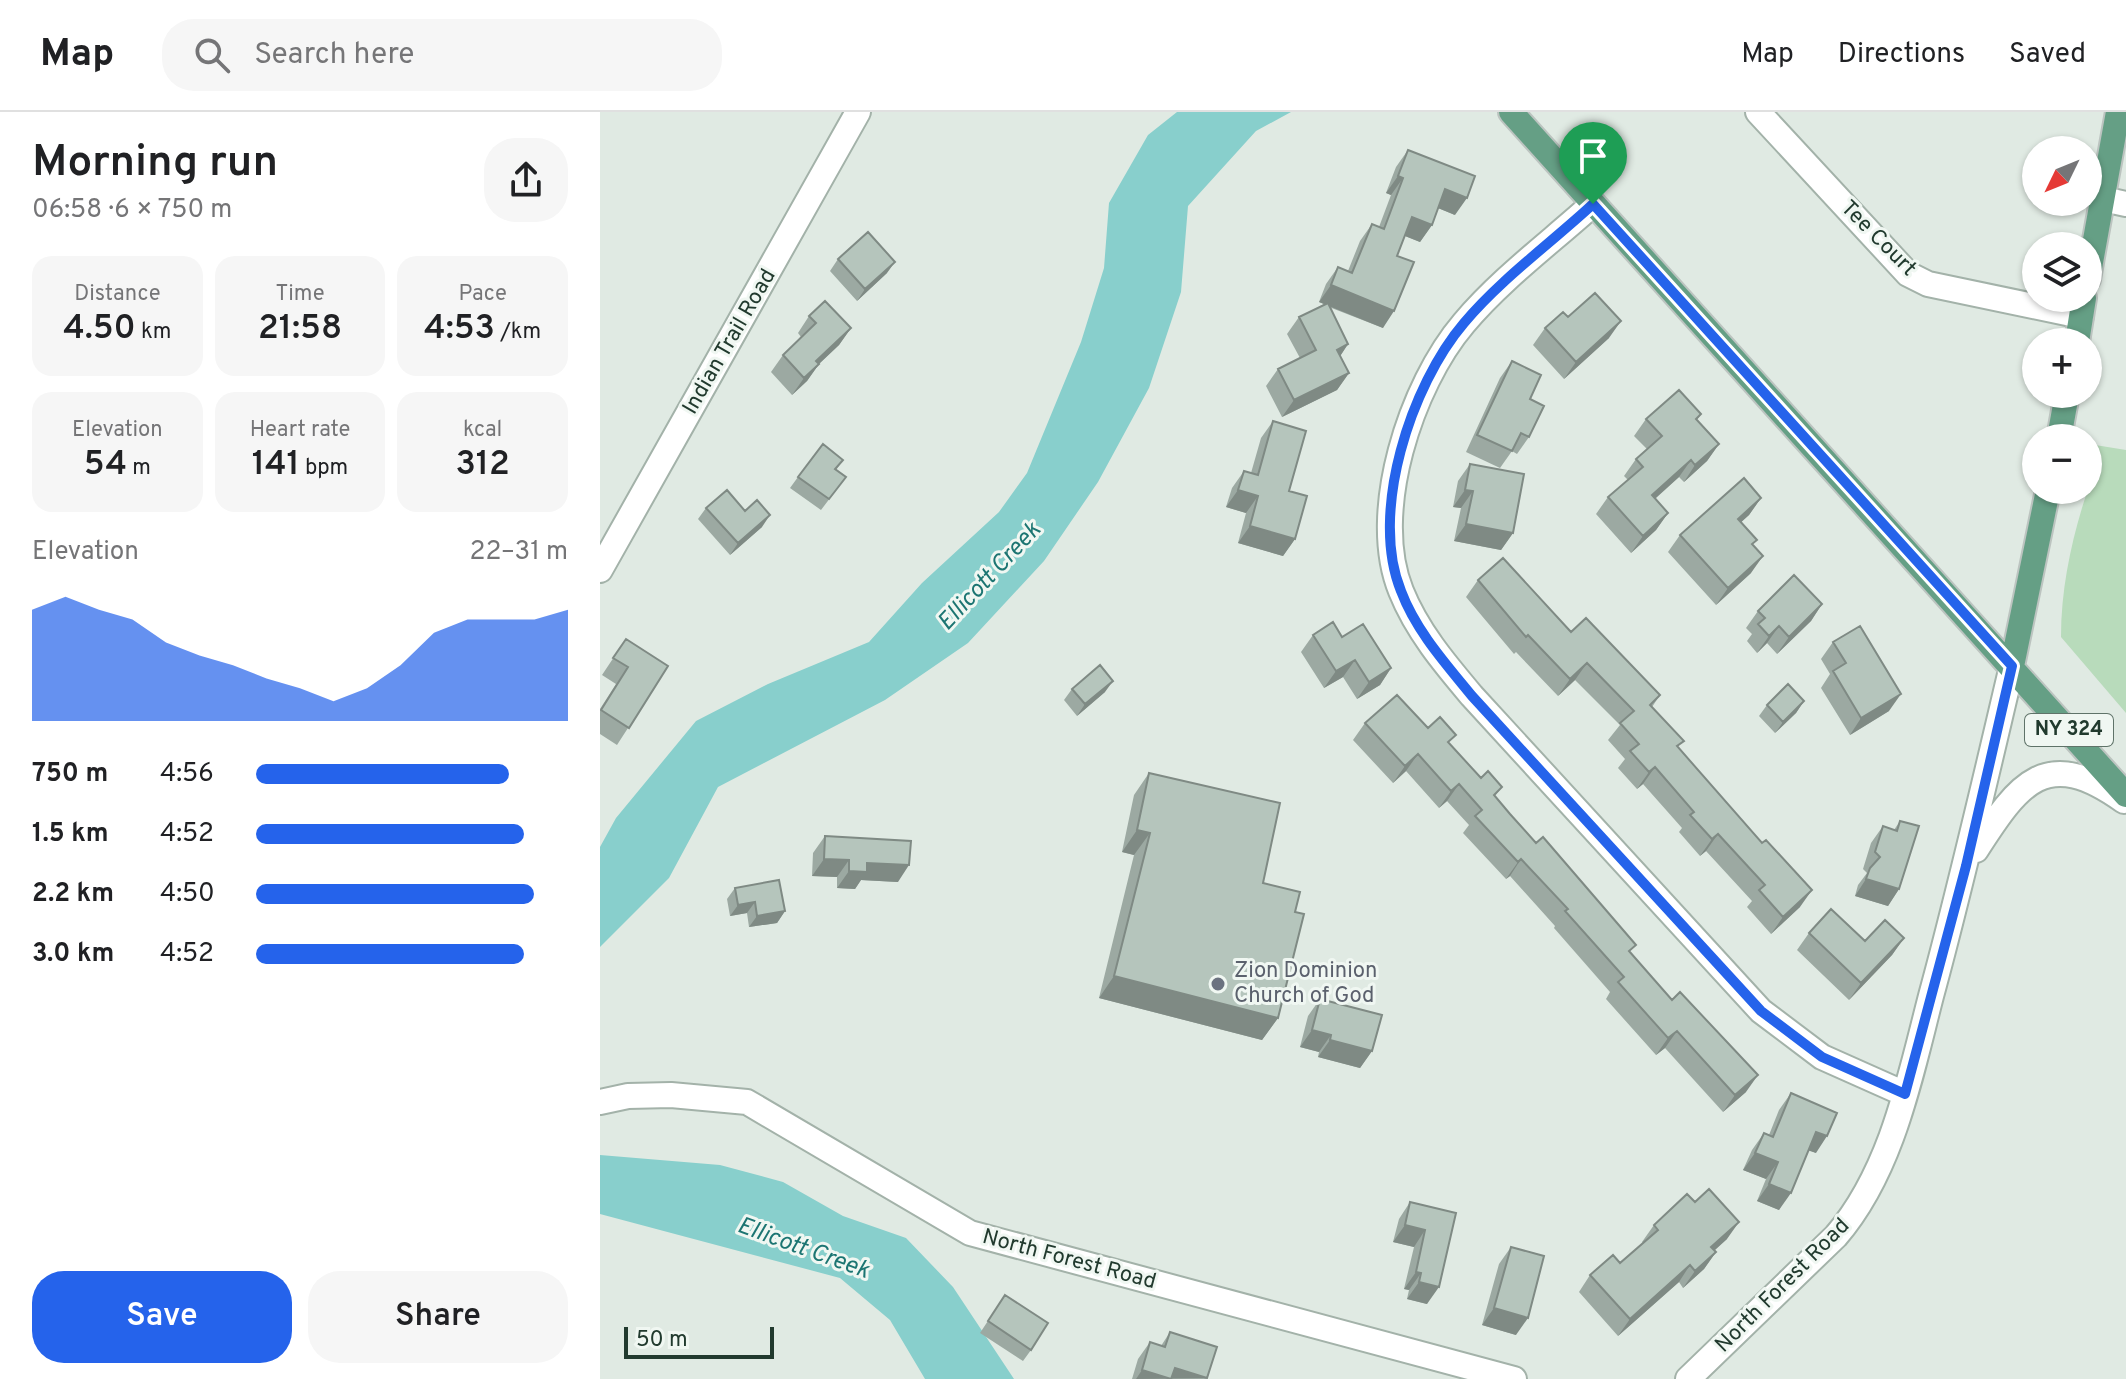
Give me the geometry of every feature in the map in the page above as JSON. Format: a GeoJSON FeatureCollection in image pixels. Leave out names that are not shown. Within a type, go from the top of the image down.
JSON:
{"type":"FeatureCollection","features":[{"type":"Feature","properties":{"kind":"main road","name":"NY 324"},"geometry":{"type":"LineString","coordinates":[[1511,112],[2126,795]]}},
{"type":"Feature","properties":{"kind":"main road"},"geometry":{"type":"LineString","coordinates":[[2102,238],[2114,202],[2118,112]]}},
{"type":"Feature","properties":{"kind":"main road","name":"North Forest Road"},"geometry":{"type":"LineString","coordinates":[[2012,666],[2045,504]]}},
{"type":"Feature","properties":{"kind":"street","name":"Indian Trail Road"},"geometry":{"type":"LineString","coordinates":[[600,570],[858,112]]}},
{"type":"Feature","properties":{"kind":"street","name":"Tee Court"},"geometry":{"type":"LineString","coordinates":[[1758,112],[1908,274],[1928,284],[2022,298]]}},
{"type":"Feature","properties":{"kind":"street"},"geometry":{"type":"LineString","coordinates":[[1593,204],[1466,321],[1428,376],[1402,453],[1391,516],[1390,545],[1400,590],[1433,648],[1472,696],[1761,1011],[1822,1057],[1905,1094]]}},
{"type":"Feature","properties":{"kind":"street","name":"North Forest Road"},"geometry":{"type":"LineString","coordinates":[[1688,1379],[1819,1253],[1856,1212],[1905,1094],[1966,866],[2012,666]]}},
{"type":"Feature","properties":{"kind":"street"},"geometry":{"type":"LineString","coordinates":[[1966,866],[2018,792],[2044,776],[2080,775],[2096,780],[2126,802]]}},
{"type":"Feature","properties":{"kind":"street","name":"North Forest Road"},"geometry":{"type":"LineString","coordinates":[[600,1102],[628,1096],[671,1095],[747,1102],[970,1233],[1514,1379]]}},
{"type":"Feature","properties":{"kind":"green space"},"geometry":{"type":"Polygon","coordinates":[[[2102,446],[2126,450],[2126,713],[2061,637],[2063,598],[2083,504],[2102,504],[2102,446]]]}},
{"type":"Feature","properties":{"kind":"water","name":"Ellicott Creek"},"geometry":{"type":"Polygon","coordinates":[[[1177,112],[1291,112],[1256,131],[1188,206],[1181,292],[1149,388],[1098,482],[1044,561],[968,643],[885,700],[718,787],[669,878],[600,947],[600,847],[616,818],[696,721],[768,684],[869,642],[922,583],[999,512],[1027,473],[1081,342],[1104,268],[1109,203],[1148,135],[1177,112]]]}},
{"type":"Feature","properties":{"kind":"water","name":"Ellicott Creek"},"geometry":{"type":"Polygon","coordinates":[[[600,1155],[720,1165],[783,1182],[843,1216],[906,1238],[953,1287],[1014,1379],[925,1379],[890,1320],[840,1278],[600,1214],[600,1155]]]}},
{"type":"Feature","properties":{"kind":"building"},"geometry":{"type":"Polygon","coordinates":[[[1408,150],[1475,176],[1467,198],[1445,189],[1432,225],[1412,217],[1397,256],[1414,262],[1394,311],[1331,285],[1338,267],[1352,273],[1372,224],[1384,229],[1403,178],[1398,176],[1408,150]]]}},
{"type":"Feature","properties":{"kind":"building"},"geometry":{"type":"Polygon","coordinates":[[[868,232],[895,262],[865,289],[838,259],[868,232]]]}},
{"type":"Feature","properties":{"kind":"building"},"geometry":{"type":"Polygon","coordinates":[[[1595,293],[1621,321],[1576,362],[1545,328],[1563,312],[1568,317],[1595,293]]]}},
{"type":"Feature","properties":{"kind":"building"},"geometry":{"type":"Polygon","coordinates":[[[825,301],[851,328],[816,361],[819,364],[804,378],[783,355],[816,323],[809,316],[825,301]]]}},
{"type":"Feature","properties":{"kind":"building"},"geometry":{"type":"Polygon","coordinates":[[[1328,303],[1348,344],[1337,350],[1349,373],[1294,400],[1278,369],[1316,350],[1299,317],[1328,303]]]}},
{"type":"Feature","properties":{"kind":"building"},"geometry":{"type":"Polygon","coordinates":[[[1512,361],[1541,375],[1530,399],[1544,406],[1529,437],[1521,433],[1512,451],[1477,435],[1512,361]]]}},
{"type":"Feature","properties":{"kind":"building"},"geometry":{"type":"Polygon","coordinates":[[[1679,390],[1701,414],[1696,419],[1719,444],[1695,465],[1691,460],[1652,495],[1668,513],[1643,536],[1608,497],[1643,467],[1636,459],[1662,436],[1646,419],[1679,390]]]}},
{"type":"Feature","properties":{"kind":"building"},"geometry":{"type":"Polygon","coordinates":[[[1273,421],[1306,431],[1289,491],[1307,496],[1295,539],[1250,526],[1258,496],[1238,490],[1244,471],[1258,475],[1273,421]]]}},
{"type":"Feature","properties":{"kind":"building"},"geometry":{"type":"Polygon","coordinates":[[[823,444],[843,460],[835,469],[846,477],[829,499],[798,477],[823,444]]]}},
{"type":"Feature","properties":{"kind":"building"},"geometry":{"type":"Polygon","coordinates":[[[1470,464],[1524,474],[1513,533],[1466,524],[1473,491],[1465,490],[1470,464]]]}},
{"type":"Feature","properties":{"kind":"building"},"geometry":{"type":"Polygon","coordinates":[[[1744,478],[1761,498],[1738,519],[1757,540],[1752,544],[1763,556],[1728,588],[1680,535],[1744,478]]]}},
{"type":"Feature","properties":{"kind":"building"},"geometry":{"type":"Polygon","coordinates":[[[727,490],[745,511],[757,500],[770,515],[738,543],[706,508],[727,490]]]}},
{"type":"Feature","properties":{"kind":"building"},"geometry":{"type":"Polygon","coordinates":[[[1503,558],[1571,632],[1586,618],[1660,695],[1650,705],[1684,741],[1677,746],[1762,843],[1766,840],[1812,890],[1783,917],[1759,890],[1765,885],[1718,834],[1712,839],[1690,815],[1694,812],[1655,767],[1649,772],[1630,751],[1639,744],[1620,723],[1634,711],[1587,663],[1570,679],[1528,635],[1526,637],[1478,580],[1503,558]]]}},
{"type":"Feature","properties":{"kind":"building"},"geometry":{"type":"Polygon","coordinates":[[[1794,575],[1822,604],[1789,637],[1779,626],[1769,636],[1758,624],[1765,618],[1758,611],[1794,575]]]}},
{"type":"Feature","properties":{"kind":"building"},"geometry":{"type":"Polygon","coordinates":[[[1333,622],[1342,637],[1363,624],[1391,668],[1369,682],[1355,660],[1336,671],[1313,635],[1333,622]]]}},
{"type":"Feature","properties":{"kind":"building"},"geometry":{"type":"Polygon","coordinates":[[[1860,626],[1901,694],[1861,718],[1833,671],[1846,663],[1833,642],[1860,626]]]}},
{"type":"Feature","properties":{"kind":"building"},"geometry":{"type":"Polygon","coordinates":[[[626,639],[668,666],[629,728],[601,710],[628,667],[613,658],[626,639]]]}},
{"type":"Feature","properties":{"kind":"building"},"geometry":{"type":"Polygon","coordinates":[[[1100,665],[1113,681],[1085,704],[1072,689],[1100,665]]]}},
{"type":"Feature","properties":{"kind":"building"},"geometry":{"type":"Polygon","coordinates":[[[1788,684],[1804,701],[1783,722],[1767,705],[1788,684]]]}},
{"type":"Feature","properties":{"kind":"building"},"geometry":{"type":"Polygon","coordinates":[[[1397,695],[1428,728],[1440,717],[1456,735],[1448,742],[1481,778],[1488,771],[1502,787],[1494,795],[1536,843],[1543,837],[1636,945],[1629,951],[1672,1000],[1680,992],[1758,1075],[1735,1095],[1677,1031],[1668,1038],[1618,982],[1624,977],[1565,911],[1568,909],[1475,816],[1482,810],[1459,784],[1451,791],[1418,754],[1405,766],[1365,723],[1397,695]]]}},
{"type":"Feature","properties":{"kind":"building"},"geometry":{"type":"Polygon","coordinates":[[[1149,773],[1280,803],[1263,883],[1300,892],[1295,912],[1304,914],[1278,1018],[1114,976],[1150,833],[1137,830],[1149,773]]]}},
{"type":"Feature","properties":{"kind":"building"},"geometry":{"type":"Polygon","coordinates":[[[1900,821],[1919,826],[1899,889],[1866,879],[1870,868],[1880,857],[1875,852],[1883,826],[1897,831],[1900,821]]]}},
{"type":"Feature","properties":{"kind":"building"},"geometry":{"type":"Polygon","coordinates":[[[825,836],[911,841],[909,865],[867,863],[867,872],[849,871],[849,860],[824,859],[825,836]]]}},
{"type":"Feature","properties":{"kind":"building"},"geometry":{"type":"Polygon","coordinates":[[[779,880],[785,911],[757,916],[755,902],[738,905],[735,888],[779,880]]]}},
{"type":"Feature","properties":{"kind":"building"},"geometry":{"type":"Polygon","coordinates":[[[1831,909],[1865,941],[1885,920],[1904,938],[1861,983],[1809,933],[1831,909]]]}},
{"type":"Feature","properties":{"kind":"building"},"geometry":{"type":"Polygon","coordinates":[[[1320,999],[1382,1015],[1372,1051],[1330,1040],[1331,1035],[1312,1030],[1320,999]]]}},
{"type":"Feature","properties":{"kind":"building"},"geometry":{"type":"Polygon","coordinates":[[[1791,1093],[1837,1113],[1827,1136],[1816,1132],[1791,1193],[1769,1184],[1778,1162],[1755,1153],[1764,1133],[1773,1137],[1791,1093]]]}},
{"type":"Feature","properties":{"kind":"building"},"geometry":{"type":"Polygon","coordinates":[[[1709,1189],[1739,1222],[1711,1247],[1716,1252],[1695,1271],[1690,1265],[1630,1319],[1590,1275],[1613,1255],[1620,1263],[1658,1230],[1654,1225],[1687,1194],[1695,1202],[1709,1189]]]}},
{"type":"Feature","properties":{"kind":"building"},"geometry":{"type":"Polygon","coordinates":[[[1410,1202],[1456,1213],[1439,1287],[1419,1282],[1421,1273],[1416,1272],[1425,1230],[1405,1225],[1410,1202]]]}},
{"type":"Feature","properties":{"kind":"building"},"geometry":{"type":"Polygon","coordinates":[[[1511,1247],[1544,1256],[1528,1318],[1494,1308],[1511,1247]]]}},
{"type":"Feature","properties":{"kind":"building"},"geometry":{"type":"Polygon","coordinates":[[[1005,1295],[1048,1323],[1031,1350],[988,1321],[1005,1295]]]}},
{"type":"Feature","properties":{"kind":"building"},"geometry":{"type":"Polygon","coordinates":[[[1170,1332],[1217,1347],[1207,1378],[1175,1368],[1171,1379],[1142,1370],[1150,1342],[1165,1347],[1170,1332]]]}},
{"type":"Feature","properties":{"kind":"place","name":"Zion Dominion Church of God"},"geometry":{"type":"Point","coordinates":[1218,984]}},
{"type":"Feature","properties":{"kind":"route"},"geometry":{"type":"LineString","coordinates":[[1593,204],[2012,666],[1966,866],[1905,1094],[1822,1057],[1761,1011],[1472,696],[1433,648],[1400,590],[1390,545],[1391,516],[1412,413],[1428,376],[1445,346],[1466,321],[1593,204]]}}]}
